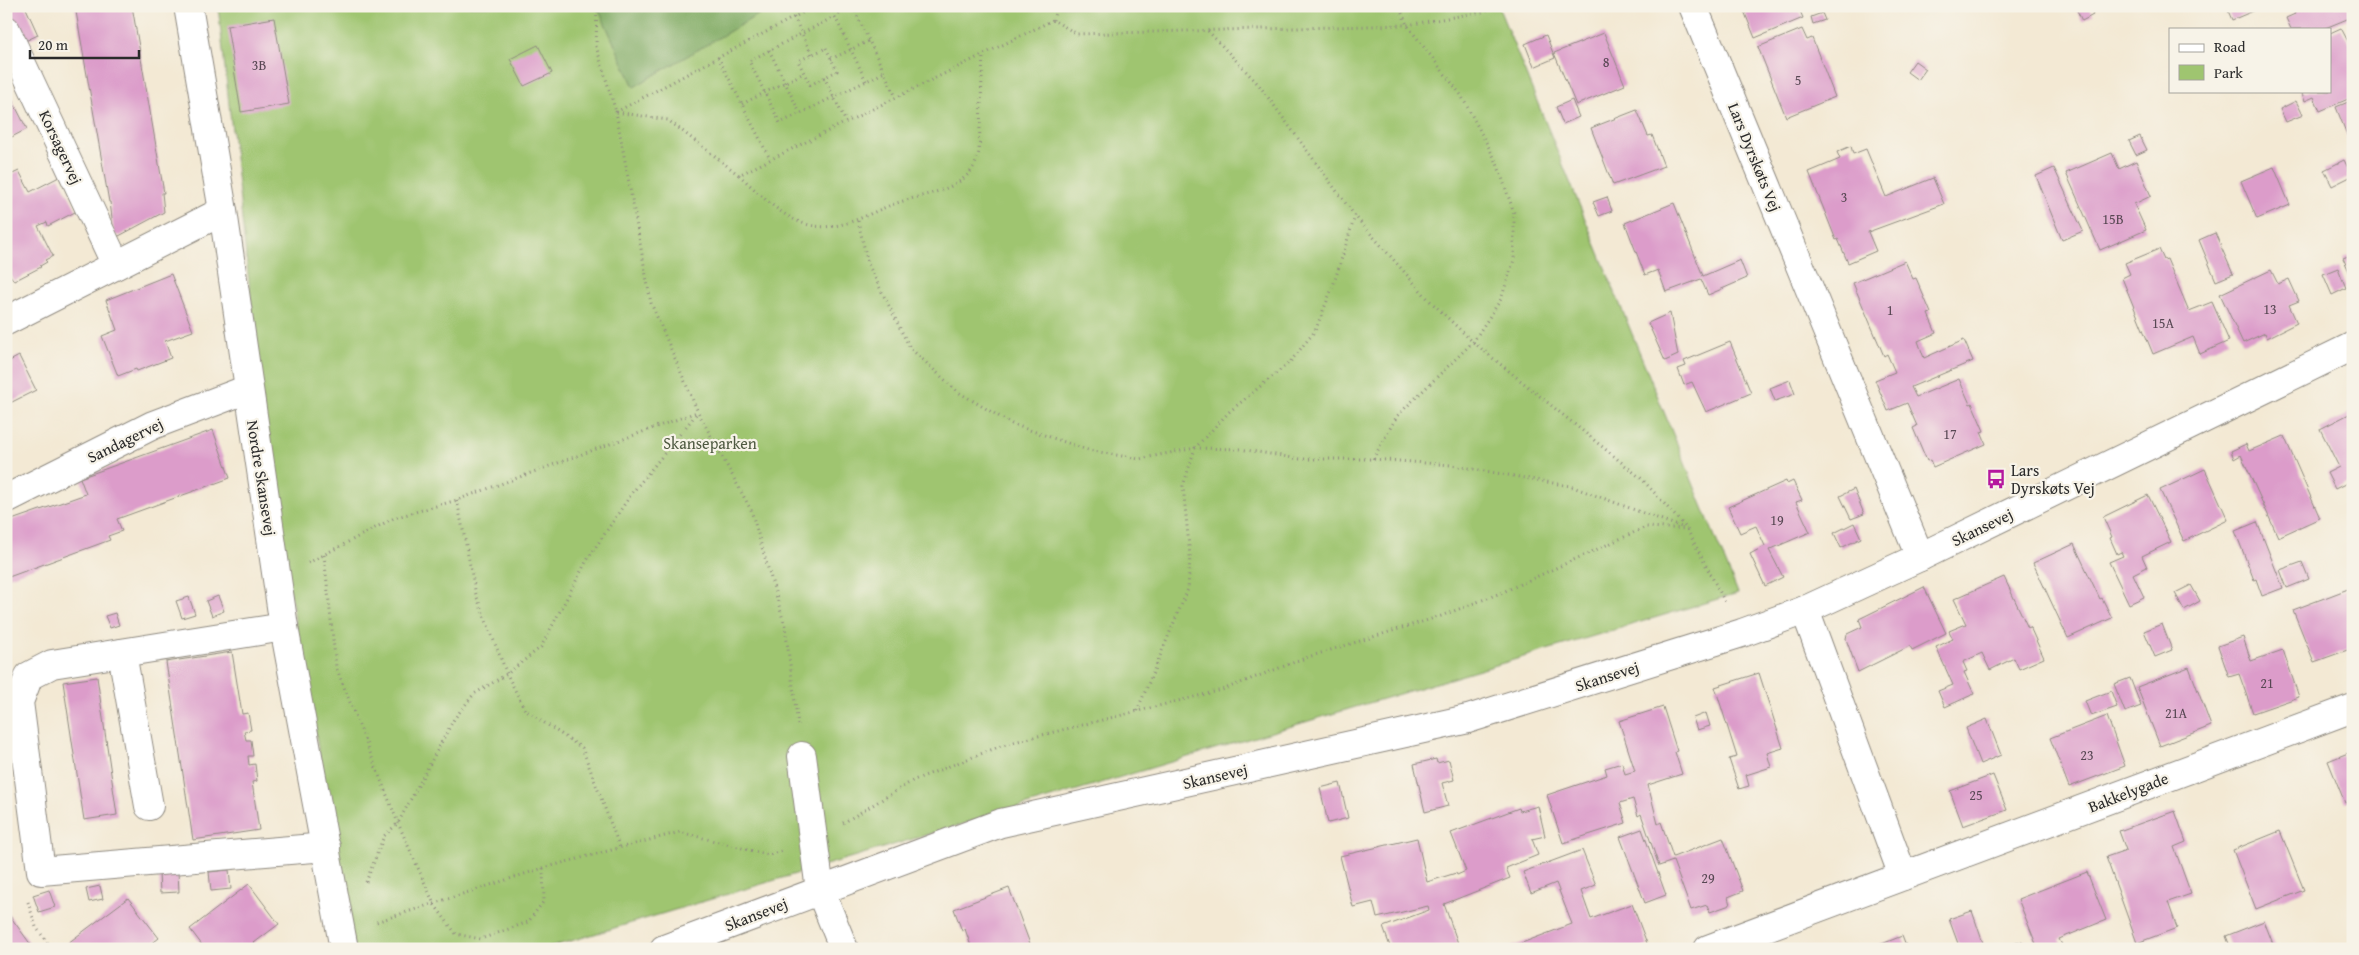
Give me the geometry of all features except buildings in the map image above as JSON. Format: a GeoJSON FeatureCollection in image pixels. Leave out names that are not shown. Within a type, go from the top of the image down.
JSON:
{"type":"FeatureCollection","features":[{"type":"Feature","properties":{"kind":"street","name":"Nordre Skansevej"},"geometry":{"type":"LineString","coordinates":[[188,6],[223,211],[284,627],[342,939]]}},
{"type":"Feature","properties":{"kind":"street","name":"Lars Dyrskøts Vej"},"geometry":{"type":"LineString","coordinates":[[1693,6],[1920,557]]}},
{"type":"Feature","properties":{"kind":"street","name":"Korsagervej"},"geometry":{"type":"LineString","coordinates":[[6,30],[116,265]]}},
{"type":"Feature","properties":{"kind":"street"},"geometry":{"type":"LineString","coordinates":[[6,321],[223,211]]}},
{"type":"Feature","properties":{"kind":"street","name":"Skansevej"},"geometry":{"type":"LineString","coordinates":[[664,949],[1001,823],[1468,719],[1742,633],[1805,610],[1920,557],[2353,346]]}},
{"type":"Feature","properties":{"kind":"street","name":"Sandagervej"},"geometry":{"type":"LineString","coordinates":[[6,499],[153,425],[248,389]]}},
{"type":"Feature","properties":{"kind":"street"},"geometry":{"type":"LineString","coordinates":[[1805,610],[1903,876]]}},
{"type":"Feature","properties":{"kind":"street"},"geometry":{"type":"LineString","coordinates":[[284,627],[52,664],[29,676],[18,702],[41,871],[326,847]]}},
{"type":"Feature","properties":{"kind":"street"},"geometry":{"type":"LineString","coordinates":[[122,652],[149,806]]}},
{"type":"Feature","properties":{"kind":"street","name":"Bakkelygade"},"geometry":{"type":"LineString","coordinates":[[1708,949],[2353,708]]}},
{"type":"Feature","properties":{"kind":"street"},"geometry":{"type":"LineString","coordinates":[[802,756],[820,890],[844,949]]}},
{"type":"Feature","properties":{"kind":"path"},"geometry":{"type":"LineString","coordinates":[[598,6],[596,46],[616,112],[651,303],[698,412],[751,510],[785,626],[802,756]]}},
{"type":"Feature","properties":{"kind":"path"},"geometry":{"type":"LineString","coordinates":[[616,112],[814,6]]}},
{"type":"Feature","properties":{"kind":"path"},"geometry":{"type":"LineString","coordinates":[[738,174],[1053,20],[1057,6]]}},
{"type":"Feature","properties":{"kind":"path"},"geometry":{"type":"LineString","coordinates":[[1373,459],[1397,416],[1474,342],[1501,299],[1514,260],[1514,213],[1498,163],[1461,95],[1407,25],[1400,6]]}},
{"type":"Feature","properties":{"kind":"path"},"geometry":{"type":"LineString","coordinates":[[1053,20],[1077,34],[1407,25],[1482,12],[1498,6]]}},
{"type":"Feature","properties":{"kind":"path"},"geometry":{"type":"LineString","coordinates":[[885,72],[780,123],[749,61],[853,7],[885,72],[896,97]]}},
{"type":"Feature","properties":{"kind":"path"},"geometry":{"type":"LineString","coordinates":[[794,17],[812,55]]}},
{"type":"Feature","properties":{"kind":"path"},"geometry":{"type":"LineString","coordinates":[[835,17],[866,81]]}},
{"type":"Feature","properties":{"kind":"path"},"geometry":{"type":"LineString","coordinates":[[1208,31],[1259,84],[1356,216],[1428,300],[1474,342],[1642,479],[1687,529],[1742,633]]}},
{"type":"Feature","properties":{"kind":"path"},"geometry":{"type":"LineString","coordinates":[[831,59],[870,41]]}},
{"type":"Feature","properties":{"kind":"path"},"geometry":{"type":"LineString","coordinates":[[826,48],[831,59],[837,71],[810,85],[798,61],[826,48]]}},
{"type":"Feature","properties":{"kind":"path"},"geometry":{"type":"LineString","coordinates":[[769,50],[800,113]]}},
{"type":"Feature","properties":{"kind":"path"},"geometry":{"type":"LineString","coordinates":[[616,112],[668,120],[738,174],[786,215],[809,225],[830,227],[858,221],[898,203],[934,192],[963,180],[974,167],[979,152],[983,54]]}},
{"type":"Feature","properties":{"kind":"path"},"geometry":{"type":"LineString","coordinates":[[718,58],[770,159]]}},
{"type":"Feature","properties":{"kind":"path"},"geometry":{"type":"LineString","coordinates":[[742,104],[804,73]]}},
{"type":"Feature","properties":{"kind":"path"},"geometry":{"type":"LineString","coordinates":[[824,78],[846,122]]}},
{"type":"Feature","properties":{"kind":"path"},"geometry":{"type":"LineString","coordinates":[[1137,712],[1188,589],[1190,556],[1183,486],[1196,448],[1229,412],[1290,362],[1315,331],[1333,286],[1356,216]]}},
{"type":"Feature","properties":{"kind":"path"},"geometry":{"type":"LineString","coordinates":[[858,221],[868,264],[910,348],[958,392],[1012,424],[1088,450],[1139,459],[1196,448],[1240,449],[1300,459],[1373,459],[1451,465],[1570,486],[1687,529]]}},
{"type":"Feature","properties":{"kind":"path"},"geometry":{"type":"LineString","coordinates":[[277,578],[394,518],[457,500],[698,412]]}},
{"type":"Feature","properties":{"kind":"path"},"geometry":{"type":"LineString","coordinates":[[366,891],[366,883],[384,836],[398,823],[454,719],[474,694],[507,674],[541,647],[587,560],[632,493],[698,412]]}},
{"type":"Feature","properties":{"kind":"path"},"geometry":{"type":"LineString","coordinates":[[457,500],[476,595],[507,674],[524,710],[582,748],[620,848]]}},
{"type":"Feature","properties":{"kind":"path"},"geometry":{"type":"LineString","coordinates":[[342,939],[368,925],[543,868],[680,832],[769,856],[814,840],[914,780],[1006,744],[1222,690],[1308,657],[1441,616],[1503,592],[1646,528],[1687,529]]}},
{"type":"Feature","properties":{"kind":"path"},"geometry":{"type":"LineString","coordinates":[[324,555],[336,667],[398,823],[434,904],[456,934],[481,938],[528,922],[544,902],[543,868]]}},
{"type":"Feature","properties":{"kind":"green space","name":"Skanseparken"},"geometry":{"type":"Polygon","coordinates":[[[218,6],[1498,6],[1738,593],[544,949],[354,949],[273,496],[218,6]]]}},
{"type":"Feature","properties":{"kind":"green space"},"geometry":{"type":"Polygon","coordinates":[[[597,6],[773,6],[634,87],[597,6]]]}},
{"type":"Feature","properties":{"kind":"place","name":"Lars Dyrskøts Vej"},"geometry":{"type":"Point","coordinates":[1996,479]}}]}
